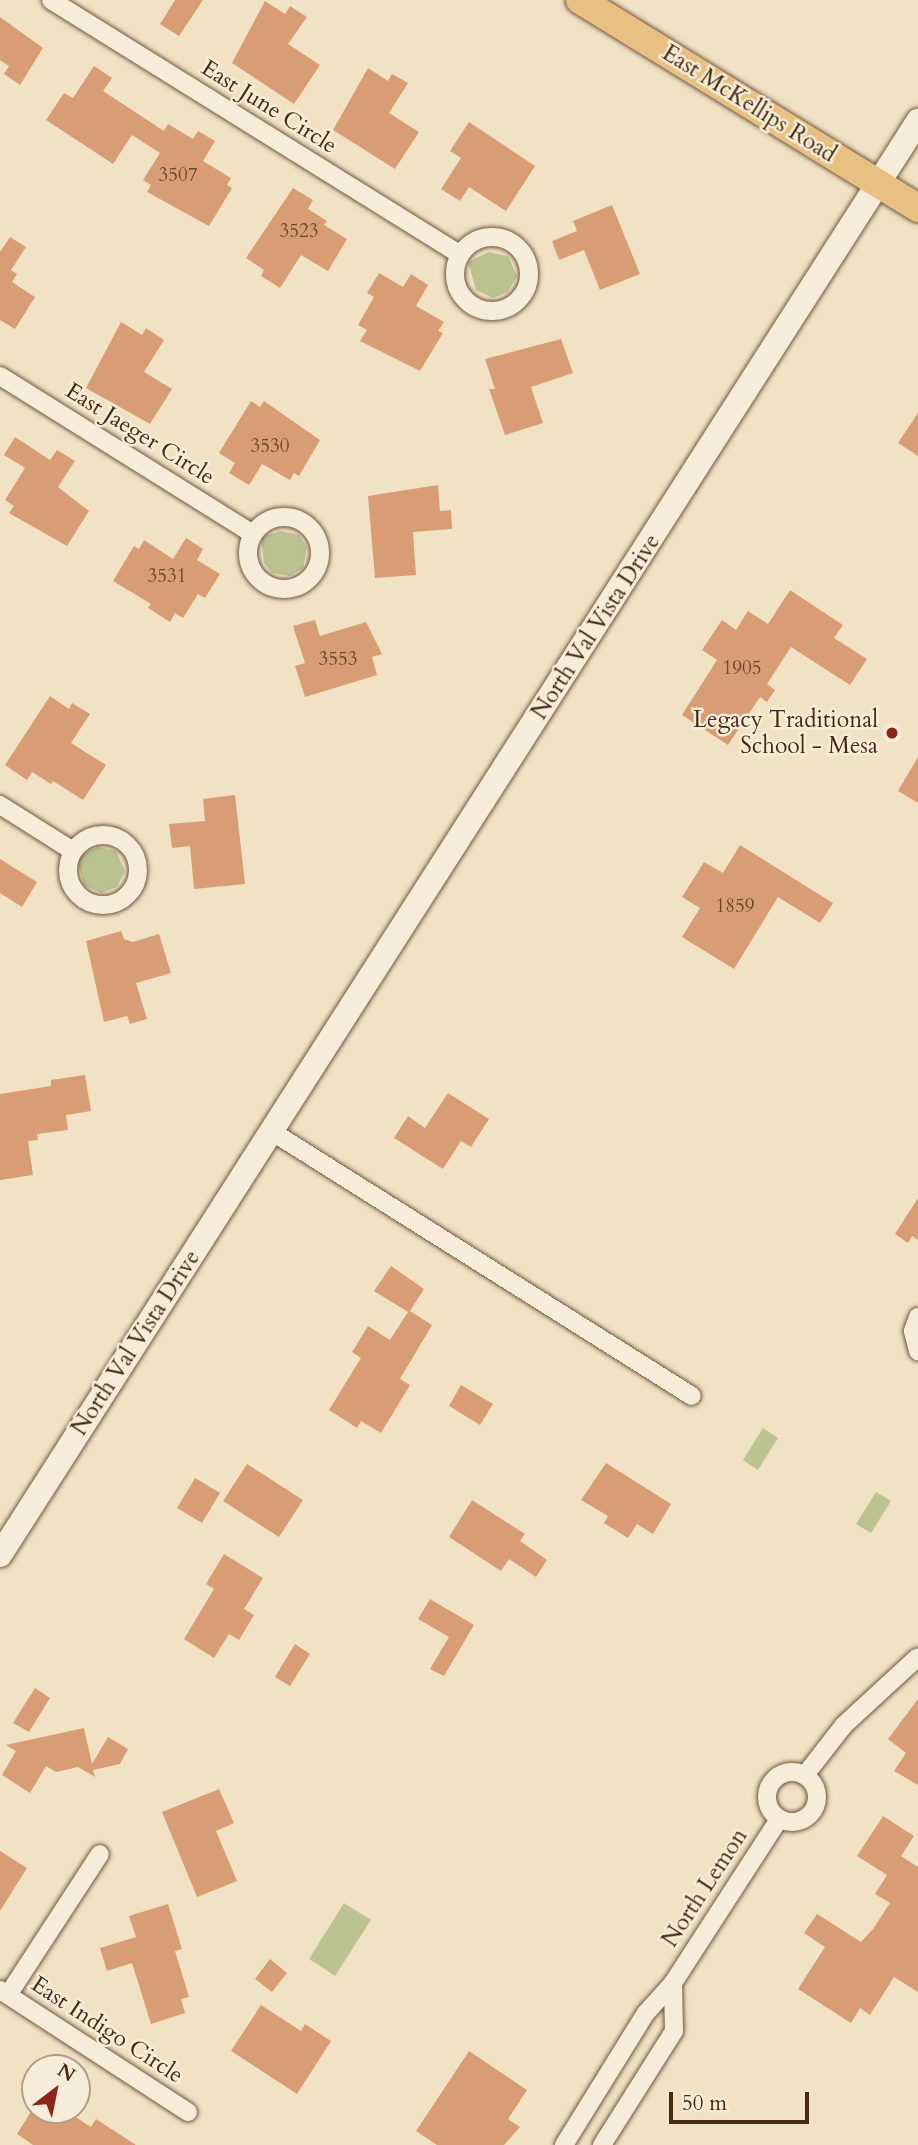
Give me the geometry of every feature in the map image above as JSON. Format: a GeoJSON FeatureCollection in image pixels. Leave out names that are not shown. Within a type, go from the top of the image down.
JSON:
{"type":"FeatureCollection","features":[{"type":"Feature","properties":{"kind":"main road","name":"East McKellips Road"},"geometry":{"type":"LineString","coordinates":[[580,0],[918,208]]}},
{"type":"Feature","properties":{"kind":"main road","name":"North Val Vista Drive"},"geometry":{"type":"LineString","coordinates":[[0,1555],[918,121]]}},
{"type":"Feature","properties":{"kind":"street","name":"East June Circle"},"geometry":{"type":"LineString","coordinates":[[51,0],[460,255]]}},
{"type":"Feature","properties":{"kind":"street"},"geometry":{"type":"LineString","coordinates":[[490,237],[513,244],[522,252],[529,275],[521,298],[501,311],[488,311],[466,301],[455,279],[460,255],[478,240],[490,237]]}},
{"type":"Feature","properties":{"kind":"street","name":"East Jaeger Circle"},"geometry":{"type":"LineString","coordinates":[[0,376],[253,534]]}},
{"type":"Feature","properties":{"kind":"street"},"geometry":{"type":"LineString","coordinates":[[284,516],[308,525],[320,547],[316,571],[298,587],[265,584],[250,567],[248,556],[253,534],[272,518],[284,516]]}},
{"type":"Feature","properties":{"kind":"street"},"geometry":{"type":"LineString","coordinates":[[0,805],[73,851]]}},
{"type":"Feature","properties":{"kind":"street"},"geometry":{"type":"LineString","coordinates":[[102,834],[124,841],[137,861],[135,884],[120,901],[109,905],[86,901],[71,884],[67,873],[73,851],[91,836],[102,834]]}},
{"type":"Feature","properties":{"kind":"street"},"geometry":{"type":"LineString","coordinates":[[271,1131],[692,1396]]}},
{"type":"Feature","properties":{"kind":"street"},"geometry":{"type":"LineString","coordinates":[[918,1317],[913,1331],[918,1351]]}},
{"type":"Feature","properties":{"kind":"street"},"geometry":{"type":"LineString","coordinates":[[805,1775],[844,1725],[918,1657]]}},
{"type":"Feature","properties":{"kind":"street"},"geometry":{"type":"LineString","coordinates":[[785,1773],[805,1775],[816,1791],[813,1812],[797,1822],[779,1819],[768,1805],[770,1786],[785,1773]]}},
{"type":"Feature","properties":{"kind":"street","name":"North Lemon"},"geometry":{"type":"LineString","coordinates":[[564,2145],[646,2012],[673,1983],[779,1819]]}},
{"type":"Feature","properties":{"kind":"street"},"geometry":{"type":"LineString","coordinates":[[4,1992],[100,1854]]}},
{"type":"Feature","properties":{"kind":"street","name":"North Lemon"},"geometry":{"type":"LineString","coordinates":[[602,2145],[674,2031],[673,1983]]}},
{"type":"Feature","properties":{"kind":"street","name":"East Indigo Circle"},"geometry":{"type":"LineString","coordinates":[[4,1992],[188,2112]]}},
{"type":"Feature","properties":{"kind":"street"},"geometry":{"type":"LineString","coordinates":[[591,2102],[618,2120]]}},
{"type":"Feature","properties":{"kind":"green space"},"geometry":{"type":"Polygon","coordinates":[[[489,252],[508,256],[517,276],[508,292],[493,298],[476,290],[468,262],[489,252]]]}},
{"type":"Feature","properties":{"kind":"green space"},"geometry":{"type":"Polygon","coordinates":[[[281,531],[299,535],[307,547],[303,568],[290,576],[272,573],[264,563],[261,537],[281,531]]]}},
{"type":"Feature","properties":{"kind":"green space"},"geometry":{"type":"Polygon","coordinates":[[[98,847],[116,851],[125,871],[117,887],[101,893],[84,885],[76,857],[98,847]]]}},
{"type":"Feature","properties":{"kind":"green space"},"geometry":{"type":"Polygon","coordinates":[[[763,1428],[778,1438],[758,1470],[743,1460],[763,1428]]]}},
{"type":"Feature","properties":{"kind":"green space"},"geometry":{"type":"Polygon","coordinates":[[[876,1492],[891,1501],[871,1533],[856,1524],[876,1492]]]}},
{"type":"Feature","properties":{"kind":"green space"},"geometry":{"type":"Polygon","coordinates":[[[344,1903],[371,1920],[335,1976],[309,1959],[344,1903]]]}},
{"type":"Feature","properties":{"kind":"building"},"geometry":{"type":"Polygon","coordinates":[[[175,0],[203,0],[179,36],[160,24],[175,0]]]}},
{"type":"Feature","properties":{"kind":"building"},"geometry":{"type":"Polygon","coordinates":[[[265,1],[285,14],[290,6],[307,17],[288,44],[320,65],[294,104],[232,63],[265,1]]]}},
{"type":"Feature","properties":{"kind":"building"},"geometry":{"type":"Polygon","coordinates":[[[0,17],[43,48],[20,85],[4,74],[9,66],[0,60],[0,17]]]}},
{"type":"Feature","properties":{"kind":"building"},"geometry":{"type":"Polygon","coordinates":[[[94,66],[112,78],[103,91],[164,131],[168,124],[193,139],[198,131],[215,141],[203,161],[231,178],[227,185],[232,188],[209,226],[147,192],[151,185],[143,180],[160,153],[132,135],[113,164],[46,120],[64,93],[73,98],[94,66]]]}},
{"type":"Feature","properties":{"kind":"building"},"geometry":{"type":"Polygon","coordinates":[[[368,68],[388,81],[392,74],[408,83],[389,113],[419,132],[395,169],[333,130],[368,68]]]}},
{"type":"Feature","properties":{"kind":"building"},"geometry":{"type":"Polygon","coordinates":[[[469,122],[535,166],[506,211],[469,187],[460,201],[441,189],[461,158],[450,151],[469,122]]]}},
{"type":"Feature","properties":{"kind":"building"},"geometry":{"type":"Polygon","coordinates":[[[293,188],[313,200],[308,209],[327,221],[324,225],[347,239],[328,271],[301,255],[280,288],[261,276],[264,270],[246,258],[293,188]]]}},
{"type":"Feature","properties":{"kind":"building"},"geometry":{"type":"Polygon","coordinates":[[[612,205],[640,274],[600,290],[584,250],[559,260],[552,241],[577,231],[573,221],[612,205]]]}},
{"type":"Feature","properties":{"kind":"building"},"geometry":{"type":"Polygon","coordinates":[[[10,237],[26,247],[11,270],[17,274],[12,282],[35,297],[15,329],[0,320],[0,252],[10,237]]]}},
{"type":"Feature","properties":{"kind":"building"},"geometry":{"type":"Polygon","coordinates":[[[379,273],[403,287],[411,274],[428,285],[416,306],[444,322],[438,331],[443,333],[420,371],[360,341],[367,330],[358,325],[374,297],[367,293],[379,273]]]}},
{"type":"Feature","properties":{"kind":"building"},"geometry":{"type":"Polygon","coordinates":[[[121,322],[142,335],[146,328],[164,340],[144,372],[172,389],[150,424],[86,388],[121,322]]]}},
{"type":"Feature","properties":{"kind":"building"},"geometry":{"type":"Polygon","coordinates":[[[561,339],[573,373],[531,387],[543,423],[505,435],[489,389],[495,389],[485,359],[561,339]]]}},
{"type":"Feature","properties":{"kind":"building"},"geometry":{"type":"Polygon","coordinates":[[[251,401],[260,407],[264,401],[320,440],[299,476],[294,473],[290,480],[262,464],[249,485],[229,473],[235,463],[219,453],[251,401]]]}},
{"type":"Feature","properties":{"kind":"building"},"geometry":{"type":"Polygon","coordinates":[[[918,413],[918,456],[898,443],[918,413]]]}},
{"type":"Feature","properties":{"kind":"building"},"geometry":{"type":"Polygon","coordinates":[[[15,437],[50,460],[57,450],[75,461],[58,487],[89,511],[67,546],[9,513],[14,506],[5,500],[25,468],[4,455],[15,437]]]}},
{"type":"Feature","properties":{"kind":"building"},"geometry":{"type":"Polygon","coordinates":[[[438,485],[440,511],[451,510],[452,529],[413,532],[416,575],[375,578],[368,496],[438,485]]]}},
{"type":"Feature","properties":{"kind":"building"},"geometry":{"type":"Polygon","coordinates":[[[186,538],[203,549],[197,560],[220,574],[205,598],[198,594],[183,618],[175,613],[170,622],[148,608],[151,604],[113,581],[134,546],[139,549],[144,540],[173,559],[186,538]]]}},
{"type":"Feature","properties":{"kind":"building"},"geometry":{"type":"Polygon","coordinates":[[[790,590],[843,625],[834,638],[867,659],[850,685],[791,647],[767,684],[775,690],[767,702],[760,697],[728,745],[682,715],[717,660],[702,650],[722,620],[736,630],[748,611],[768,624],[790,590]]]}},
{"type":"Feature","properties":{"kind":"building"},"geometry":{"type":"Polygon","coordinates":[[[315,620],[320,636],[366,622],[382,654],[372,657],[377,675],[305,697],[295,666],[305,663],[293,626],[315,620]]]}},
{"type":"Feature","properties":{"kind":"building"},"geometry":{"type":"Polygon","coordinates":[[[50,696],[69,709],[72,703],[90,714],[71,743],[106,765],[83,800],[53,781],[51,784],[32,772],[27,780],[5,765],[50,696]]]}},
{"type":"Feature","properties":{"kind":"building"},"geometry":{"type":"Polygon","coordinates":[[[918,757],[918,803],[898,791],[918,757]]]}},
{"type":"Feature","properties":{"kind":"building"},"geometry":{"type":"Polygon","coordinates":[[[235,795],[245,884],[194,889],[190,846],[172,848],[169,824],[205,821],[203,799],[235,795]]]}},
{"type":"Feature","properties":{"kind":"building"},"geometry":{"type":"Polygon","coordinates":[[[740,845],[833,903],[820,923],[778,897],[734,969],[682,937],[700,908],[682,897],[704,862],[723,873],[740,845]]]}},
{"type":"Feature","properties":{"kind":"building"},"geometry":{"type":"Polygon","coordinates":[[[0,859],[37,882],[22,907],[0,893],[0,859]]]}},
{"type":"Feature","properties":{"kind":"building"},"geometry":{"type":"Polygon","coordinates":[[[121,931],[124,939],[133,942],[159,934],[171,973],[136,983],[147,1019],[130,1024],[127,1016],[104,1022],[86,941],[121,931]]]}},
{"type":"Feature","properties":{"kind":"building"},"geometry":{"type":"Polygon","coordinates":[[[85,1075],[91,1111],[66,1115],[68,1130],[37,1134],[38,1140],[28,1141],[33,1175],[0,1180],[0,1094],[51,1086],[51,1080],[85,1075]]]}},
{"type":"Feature","properties":{"kind":"building"},"geometry":{"type":"Polygon","coordinates":[[[448,1093],[489,1119],[471,1147],[461,1141],[443,1169],[394,1138],[408,1116],[425,1128],[448,1093]]]}},
{"type":"Feature","properties":{"kind":"building"},"geometry":{"type":"Polygon","coordinates":[[[918,1198],[918,1240],[912,1236],[908,1243],[895,1234],[918,1198]]]}},
{"type":"Feature","properties":{"kind":"building"},"geometry":{"type":"Polygon","coordinates":[[[391,1266],[424,1289],[410,1311],[432,1325],[400,1379],[410,1385],[381,1433],[361,1421],[357,1428],[329,1410],[361,1358],[352,1352],[368,1326],[390,1340],[408,1312],[374,1291],[391,1266]]]}},
{"type":"Feature","properties":{"kind":"building"},"geometry":{"type":"Polygon","coordinates":[[[461,1385],[493,1404],[480,1425],[449,1406],[461,1385]]]}},
{"type":"Feature","properties":{"kind":"building"},"geometry":{"type":"Polygon","coordinates":[[[606,1463],[671,1504],[653,1534],[637,1524],[628,1538],[604,1523],[608,1516],[581,1500],[606,1463]]]}},
{"type":"Feature","properties":{"kind":"building"},"geometry":{"type":"Polygon","coordinates":[[[247,1464],[303,1500],[279,1537],[223,1501],[247,1464]]]}},
{"type":"Feature","properties":{"kind":"building"},"geometry":{"type":"Polygon","coordinates":[[[195,1478],[220,1493],[202,1523],[177,1508],[195,1478]]]}},
{"type":"Feature","properties":{"kind":"building"},"geometry":{"type":"Polygon","coordinates":[[[472,1500],[525,1534],[520,1541],[547,1560],[536,1577],[509,1559],[501,1571],[449,1537],[472,1500]]]}},
{"type":"Feature","properties":{"kind":"building"},"geometry":{"type":"Polygon","coordinates":[[[224,1554],[263,1578],[244,1609],[254,1615],[239,1640],[229,1634],[214,1658],[184,1639],[214,1589],[206,1584],[224,1554]]]}},
{"type":"Feature","properties":{"kind":"building"},"geometry":{"type":"Polygon","coordinates":[[[430,1599],[474,1625],[444,1676],[430,1669],[449,1637],[418,1619],[430,1599]]]}},
{"type":"Feature","properties":{"kind":"building"},"geometry":{"type":"Polygon","coordinates":[[[295,1644],[310,1654],[290,1686],[275,1677],[295,1644]]]}},
{"type":"Feature","properties":{"kind":"building"},"geometry":{"type":"Polygon","coordinates":[[[35,1688],[50,1698],[29,1732],[13,1723],[35,1688]]]}},
{"type":"Feature","properties":{"kind":"building"},"geometry":{"type":"Polygon","coordinates":[[[918,1699],[918,1785],[894,1771],[906,1753],[888,1739],[918,1699]]]}},
{"type":"Feature","properties":{"kind":"building"},"geometry":{"type":"Polygon","coordinates":[[[84,1728],[92,1764],[108,1737],[128,1749],[120,1764],[93,1770],[95,1777],[78,1767],[56,1772],[46,1766],[30,1793],[2,1775],[16,1751],[6,1745],[84,1728]]]}},
{"type":"Feature","properties":{"kind":"building"},"geometry":{"type":"Polygon","coordinates":[[[219,1789],[234,1823],[216,1831],[237,1881],[197,1897],[162,1812],[219,1789]]]}},
{"type":"Feature","properties":{"kind":"building"},"geometry":{"type":"Polygon","coordinates":[[[883,1816],[914,1836],[901,1856],[918,1867],[918,1992],[894,1977],[870,2015],[860,2008],[851,2023],[798,1989],[825,1947],[804,1933],[817,1914],[861,1942],[873,1929],[890,1903],[875,1894],[887,1875],[857,1856],[883,1816]]]}},
{"type":"Feature","properties":{"kind":"building"},"geometry":{"type":"Polygon","coordinates":[[[0,1851],[27,1868],[0,1911],[0,1851]]]}},
{"type":"Feature","properties":{"kind":"building"},"geometry":{"type":"Polygon","coordinates":[[[168,1904],[182,1949],[175,1951],[189,1997],[181,1999],[185,2013],[151,2024],[132,1963],[107,1971],[100,1948],[136,1937],[129,1916],[168,1904]]]}},
{"type":"Feature","properties":{"kind":"building"},"geometry":{"type":"Polygon","coordinates":[[[270,1959],[287,1973],[272,1992],[255,1979],[270,1959]]]}},
{"type":"Feature","properties":{"kind":"building"},"geometry":{"type":"Polygon","coordinates":[[[261,2005],[301,2031],[305,2024],[331,2041],[297,2094],[231,2051],[261,2005]]]}},
{"type":"Feature","properties":{"kind":"building"},"geometry":{"type":"Polygon","coordinates":[[[469,2051],[527,2090],[508,2119],[520,2127],[504,2145],[437,2145],[416,2131],[469,2051]]]}},
{"type":"Feature","properties":{"kind":"building"},"geometry":{"type":"Polygon","coordinates":[[[96,2119],[136,2145],[33,2145],[17,2134],[23,2124],[86,2124],[91,2127],[96,2119]]]}},
{"type":"Feature","properties":{"kind":"place","name":"Legacy Traditional School - Mesa"},"geometry":{"type":"Point","coordinates":[892,733]}}]}
